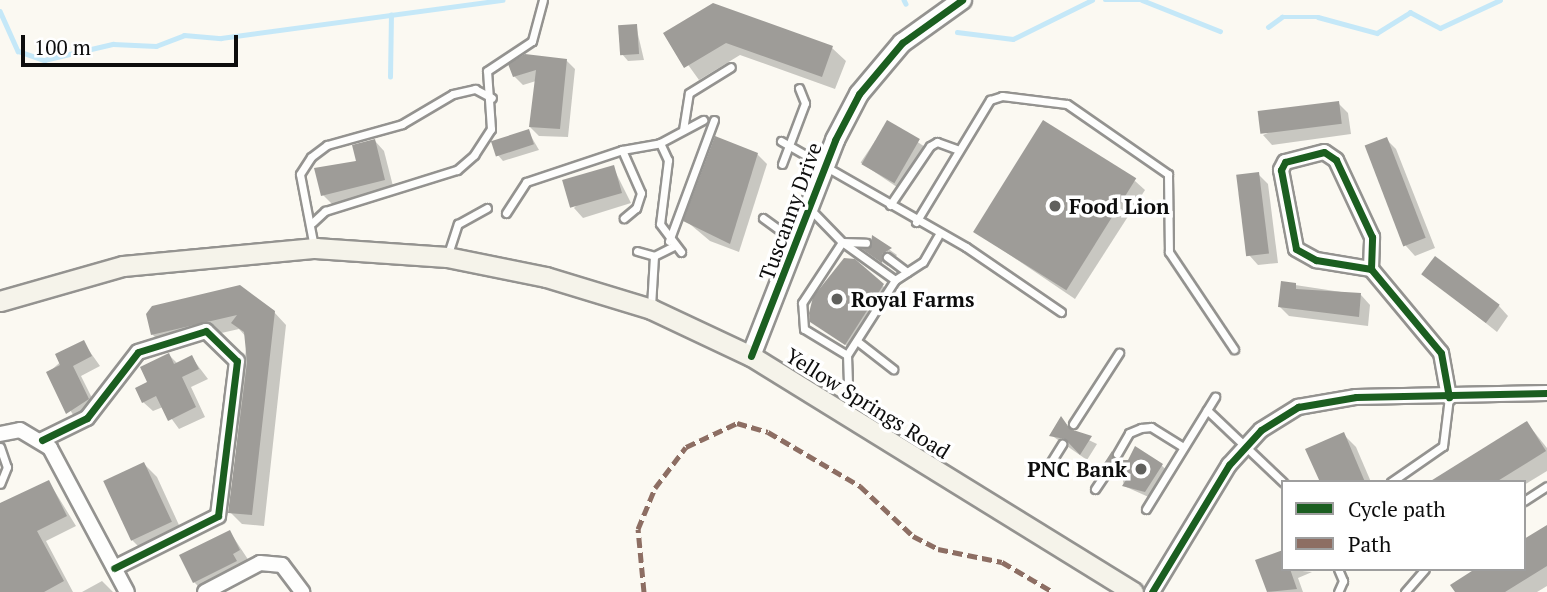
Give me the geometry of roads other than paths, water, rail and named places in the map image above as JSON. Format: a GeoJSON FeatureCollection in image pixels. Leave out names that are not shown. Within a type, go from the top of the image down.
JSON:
{"type":"FeatureCollection","features":[{"type":"Feature","properties":{"kind":"main road","name":"Yellow Springs Road"},"geometry":{"type":"LineString","coordinates":[[0,301],[123,266],[314,248],[447,257],[546,277],[651,309],[751,356],[850,420],[1133,592]]}},
{"type":"Feature","properties":{"kind":"street","name":"Tuscanny Drive"},"geometry":{"type":"LineString","coordinates":[[751,356],[825,165],[859,94],[888,56],[962,0]]}},
{"type":"Feature","properties":{"kind":"street"},"geometry":{"type":"LineString","coordinates":[[1371,269],[1372,237],[1336,159],[1325,152],[1285,162],[1281,170],[1296,249],[1316,260],[1371,269],[1441,353],[1449,397]]}},
{"type":"Feature","properties":{"kind":"street"},"geometry":{"type":"LineString","coordinates":[[42,440],[88,418],[138,352],[206,331],[237,361],[218,516],[114,568]]}},
{"type":"Feature","properties":{"kind":"street"},"geometry":{"type":"LineString","coordinates":[[1152,592],[1199,508],[1245,446],[1278,419],[1322,401],[1547,393]]}},
{"type":"Feature","properties":{"kind":"street"},"geometry":{"type":"LineString","coordinates":[[0,434],[20,430],[42,440],[127,592]]}},
{"type":"Feature","properties":{"kind":"street"},"geometry":{"type":"LineString","coordinates":[[205,592],[260,564],[282,565],[302,592]]}},
{"type":"Feature","properties":{"kind":"lane"},"geometry":{"type":"LineString","coordinates":[[312,223],[325,211],[457,170],[491,129],[492,98],[487,71],[532,41],[542,0]]}},
{"type":"Feature","properties":{"kind":"lane"},"geometry":{"type":"LineString","coordinates":[[684,130],[690,93],[731,67]]}},
{"type":"Feature","properties":{"kind":"lane"},"geometry":{"type":"LineString","coordinates":[[782,164],[791,147],[805,103],[799,88]]}},
{"type":"Feature","properties":{"kind":"lane"},"geometry":{"type":"LineString","coordinates":[[314,248],[312,223],[302,202],[300,174],[311,157],[327,145],[402,124],[453,94],[475,89],[492,98]]}},
{"type":"Feature","properties":{"kind":"lane"},"geometry":{"type":"LineString","coordinates":[[916,222],[990,100],[1048,98],[1159,162],[1168,174],[1169,252],[1234,349]]}},
{"type":"Feature","properties":{"kind":"lane"},"geometry":{"type":"LineString","coordinates":[[506,213],[526,181],[622,150],[660,143],[703,120]]}},
{"type":"Feature","properties":{"kind":"lane"},"geometry":{"type":"LineString","coordinates":[[654,256],[672,244],[714,120]]}},
{"type":"Feature","properties":{"kind":"lane"},"geometry":{"type":"LineString","coordinates":[[780,141],[825,165],[938,236],[966,247],[1061,312]]}},
{"type":"Feature","properties":{"kind":"lane"},"geometry":{"type":"LineString","coordinates":[[890,205],[930,146],[937,142],[959,150]]}},
{"type":"Feature","properties":{"kind":"lane"},"geometry":{"type":"LineString","coordinates":[[660,143],[668,160],[660,225],[672,244],[681,252]]}},
{"type":"Feature","properties":{"kind":"lane"},"geometry":{"type":"LineString","coordinates":[[622,150],[641,193],[636,208],[624,218]]}},
{"type":"Feature","properties":{"kind":"lane"},"geometry":{"type":"LineString","coordinates":[[447,257],[458,224],[487,208]]}},
{"type":"Feature","properties":{"kind":"lane"},"geometry":{"type":"LineString","coordinates":[[810,208],[842,242],[895,280]]}},
{"type":"Feature","properties":{"kind":"lane"},"geometry":{"type":"LineString","coordinates":[[762,218],[797,243]]}},
{"type":"Feature","properties":{"kind":"lane"},"geometry":{"type":"LineString","coordinates":[[850,420],[847,355],[895,280],[923,262],[938,236]]}},
{"type":"Feature","properties":{"kind":"lane"},"geometry":{"type":"LineString","coordinates":[[842,242],[866,243]]}},
{"type":"Feature","properties":{"kind":"lane"},"geometry":{"type":"LineString","coordinates":[[842,242],[802,303],[801,321],[847,355]]}},
{"type":"Feature","properties":{"kind":"lane"},"geometry":{"type":"LineString","coordinates":[[637,251],[654,256]]}},
{"type":"Feature","properties":{"kind":"lane"},"geometry":{"type":"LineString","coordinates":[[651,309],[654,256]]}},
{"type":"Feature","properties":{"kind":"lane"},"geometry":{"type":"LineString","coordinates":[[887,257],[907,272]]}},
{"type":"Feature","properties":{"kind":"lane"},"geometry":{"type":"LineString","coordinates":[[857,341],[893,369]]}},
{"type":"Feature","properties":{"kind":"lane"},"geometry":{"type":"LineString","coordinates":[[1073,424],[1119,353]]}},
{"type":"Feature","properties":{"kind":"lane"},"geometry":{"type":"LineString","coordinates":[[1146,509],[1181,446],[1216,397]]}},
{"type":"Feature","properties":{"kind":"lane"},"geometry":{"type":"LineString","coordinates":[[1394,480],[1443,446],[1449,397]]}},
{"type":"Feature","properties":{"kind":"lane"},"geometry":{"type":"LineString","coordinates":[[1207,410],[1281,480]]}},
{"type":"Feature","properties":{"kind":"lane"},"geometry":{"type":"LineString","coordinates":[[1117,454],[1129,433],[1140,428],[1152,427],[1181,446]]}},
{"type":"Feature","properties":{"kind":"lane"},"geometry":{"type":"LineString","coordinates":[[1049,465],[1062,444]]}},
{"type":"Feature","properties":{"kind":"lane"},"geometry":{"type":"LineString","coordinates":[[0,447],[7,467],[0,484]]}},
{"type":"Feature","properties":{"kind":"lane"},"geometry":{"type":"LineString","coordinates":[[1095,489],[1109,468]]}},
{"type":"Feature","properties":{"kind":"lane"},"geometry":{"type":"LineString","coordinates":[[1526,500],[1547,486]]}},
{"type":"Feature","properties":{"kind":"lane"},"geometry":{"type":"LineString","coordinates":[[1338,592],[1343,581],[1339,571]]}},
{"type":"Feature","properties":{"kind":"lane"},"geometry":{"type":"LineString","coordinates":[[1405,592],[1423,571]]}},
{"type":"Feature","properties":{"kind":"waterway"},"geometry":{"type":"LineString","coordinates":[[0,11],[18,51],[44,60],[113,44],[156,46],[184,35],[221,38],[502,0]]}},
{"type":"Feature","properties":{"kind":"waterway"},"geometry":{"type":"LineString","coordinates":[[904,0],[906,4]]}},
{"type":"Feature","properties":{"kind":"waterway"},"geometry":{"type":"LineString","coordinates":[[957,32],[1013,39],[1092,0]]}},
{"type":"Feature","properties":{"kind":"waterway"},"geometry":{"type":"LineString","coordinates":[[1105,0],[1142,0],[1220,31]]}},
{"type":"Feature","properties":{"kind":"waterway"},"geometry":{"type":"LineString","coordinates":[[1268,27],[1282,17],[1318,17],[1377,33],[1410,12],[1440,28],[1500,0]]}},
{"type":"Feature","properties":{"kind":"waterway"},"geometry":{"type":"LineString","coordinates":[[390,77],[391,15]]}},
{"type":"Feature","properties":{"kind":"place","name":"Food Lion"},"geometry":{"type":"Point","coordinates":[1055,206]}},
{"type":"Feature","properties":{"kind":"place","name":"Royal Farms"},"geometry":{"type":"Point","coordinates":[837,299]}},
{"type":"Feature","properties":{"kind":"place","name":"PNC Bank"},"geometry":{"type":"Point","coordinates":[1141,469]}}]}
